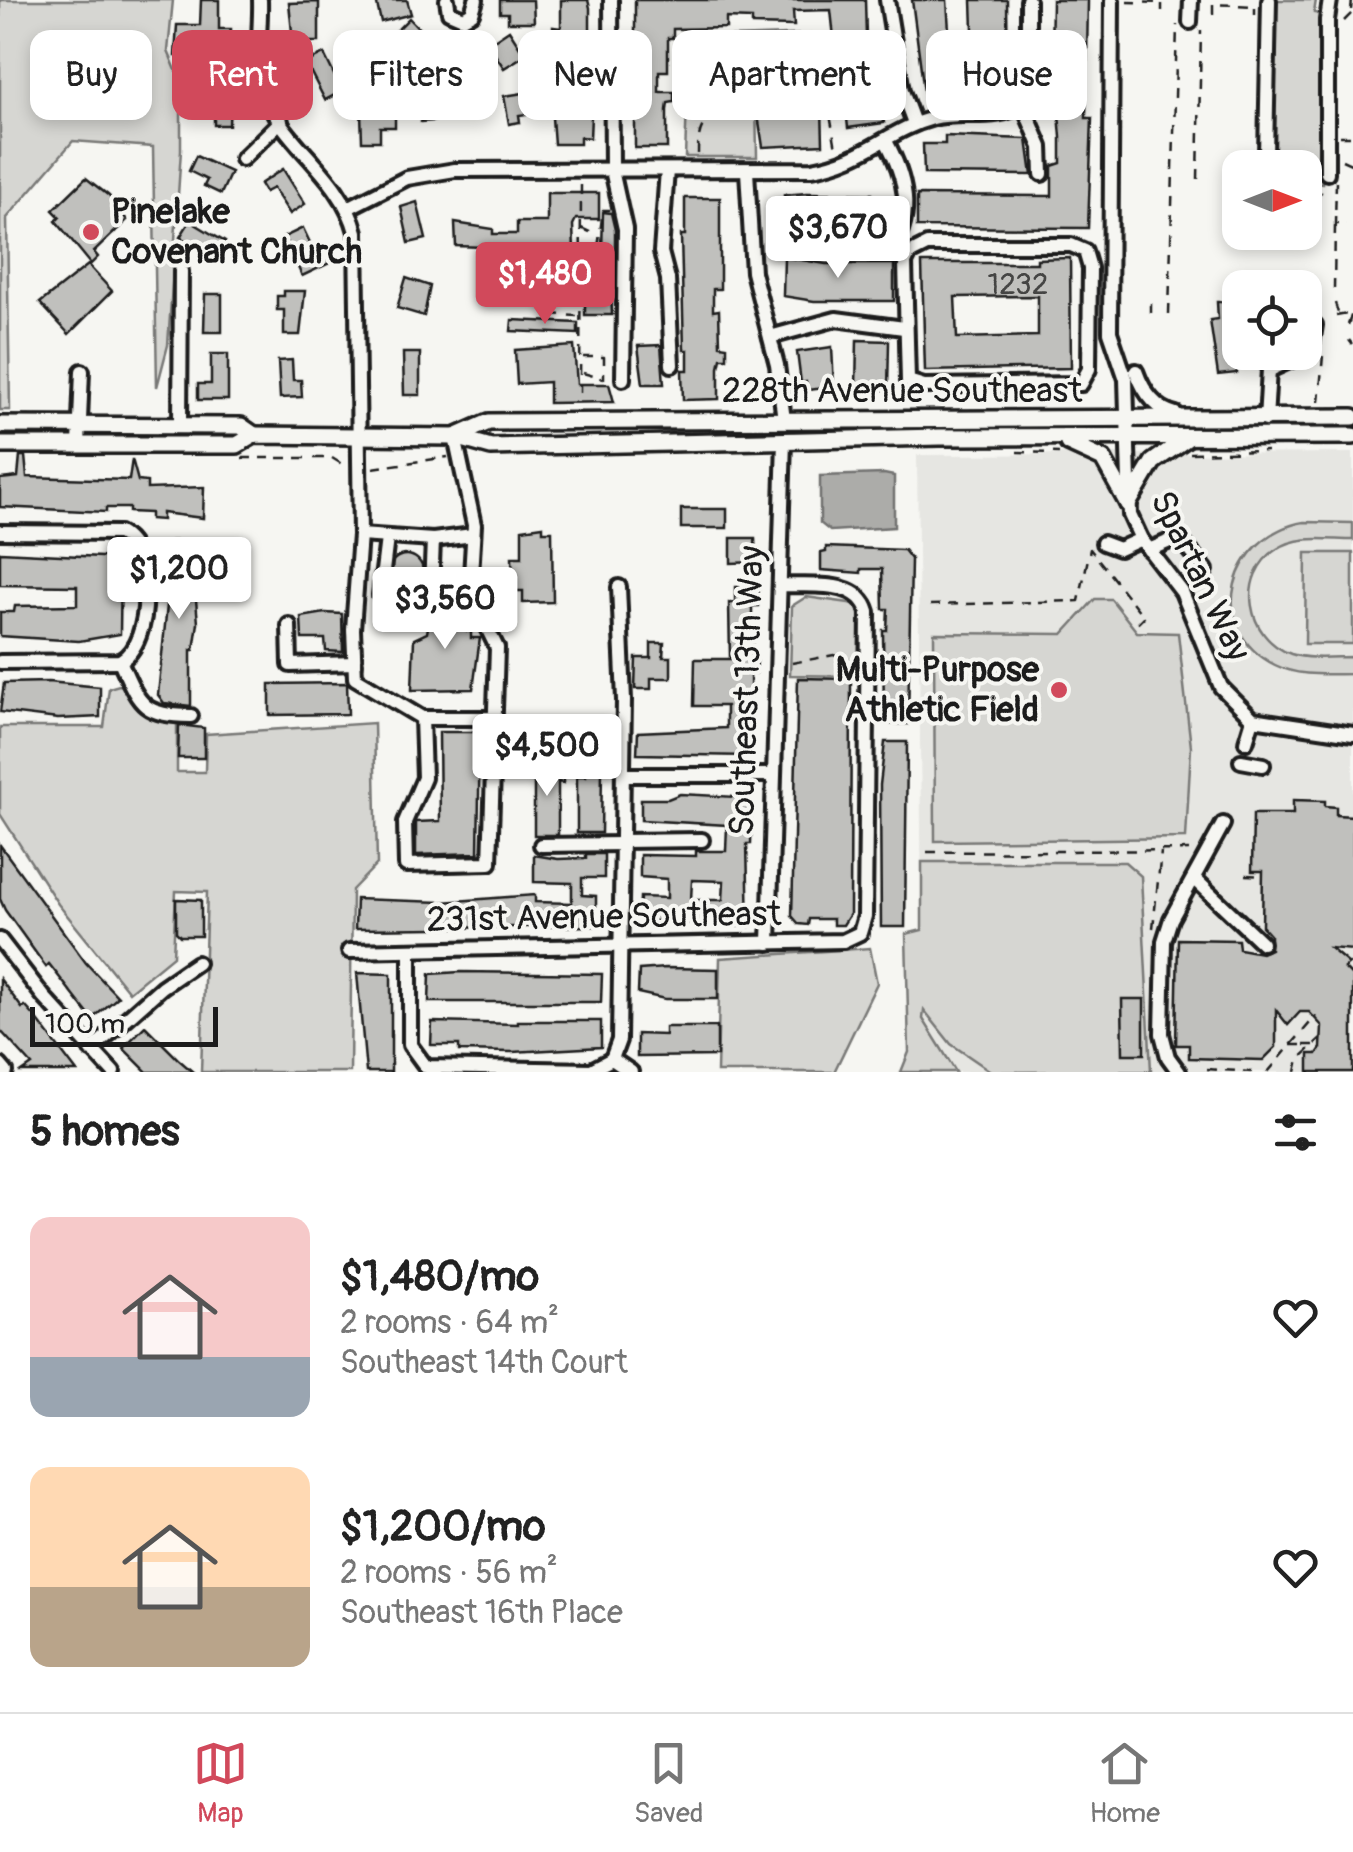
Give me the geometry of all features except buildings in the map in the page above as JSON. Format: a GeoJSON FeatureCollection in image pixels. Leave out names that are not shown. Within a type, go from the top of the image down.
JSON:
{"type":"FeatureCollection","features":[{"type":"Feature","properties":{"kind":"main road","name":"228th Avenue Southeast"},"geometry":{"type":"LineString","coordinates":[[0,425],[241,426],[254,434],[454,437],[491,448],[874,438],[1054,438],[1208,421],[1353,417]]}},
{"type":"Feature","properties":{"kind":"main road","name":"228th Avenue Southeast"},"geometry":{"type":"LineString","coordinates":[[454,437],[489,422],[784,420],[1126,430],[1188,446],[1353,436]]}},
{"type":"Feature","properties":{"kind":"main road"},"geometry":{"type":"LineString","coordinates":[[722,442],[730,431],[770,430],[784,420],[806,430],[850,429],[874,438]]}},
{"type":"Feature","properties":{"kind":"main road","name":"228th Avenue Southeast"},"geometry":{"type":"LineString","coordinates":[[0,445],[237,445],[254,434]]}},
{"type":"Feature","properties":{"kind":"main road"},"geometry":{"type":"LineString","coordinates":[[1054,438],[1103,459],[1128,504]]}},
{"type":"Feature","properties":{"kind":"main road"},"geometry":{"type":"LineString","coordinates":[[1128,504],[1152,462],[1188,446]]}},
{"type":"Feature","properties":{"kind":"street"},"geometry":{"type":"LineString","coordinates":[[260,0],[261,77],[281,121],[350,207],[359,253],[360,535],[355,678],[422,718],[494,718]]}},
{"type":"Feature","properties":{"kind":"street"},"geometry":{"type":"LineString","coordinates":[[446,0],[449,12],[463,18],[472,13],[476,0]]}},
{"type":"Feature","properties":{"kind":"street"},"geometry":{"type":"LineString","coordinates":[[611,0],[612,170],[622,207],[622,379]]}},
{"type":"Feature","properties":{"kind":"street"},"geometry":{"type":"LineString","coordinates":[[887,0],[902,90],[914,123]]}},
{"type":"Feature","properties":{"kind":"street"},"geometry":{"type":"LineString","coordinates":[[1028,0],[1028,30]]}},
{"type":"Feature","properties":{"kind":"street"},"geometry":{"type":"LineString","coordinates":[[1191,0],[1196,22]]}},
{"type":"Feature","properties":{"kind":"street"},"geometry":{"type":"LineString","coordinates":[[1269,0],[1271,150]]}},
{"type":"Feature","properties":{"kind":"street"},"geometry":{"type":"LineString","coordinates":[[1330,0],[1326,20],[1331,176]]}},
{"type":"Feature","properties":{"kind":"street"},"geometry":{"type":"LineString","coordinates":[[1117,1],[1110,332],[1131,375],[1165,412],[1208,421]]}},
{"type":"Feature","properties":{"kind":"street"},"geometry":{"type":"LineString","coordinates":[[350,207],[388,185],[430,172],[747,172],[842,163],[926,120]]}},
{"type":"Feature","properties":{"kind":"street"},"geometry":{"type":"LineString","coordinates":[[1029,120],[1041,147],[1042,174]]}},
{"type":"Feature","properties":{"kind":"street"},"geometry":{"type":"LineString","coordinates":[[242,159],[281,121]]}},
{"type":"Feature","properties":{"kind":"street"},"geometry":{"type":"LineString","coordinates":[[816,252],[892,248],[904,229],[902,170],[886,141]]}},
{"type":"Feature","properties":{"kind":"street"},"geometry":{"type":"LineString","coordinates":[[667,170],[661,252],[668,279],[672,365]]}},
{"type":"Feature","properties":{"kind":"street"},"geometry":{"type":"LineString","coordinates":[[747,172],[753,272],[770,337],[784,420]]}},
{"type":"Feature","properties":{"kind":"street"},"geometry":{"type":"LineString","coordinates":[[927,245],[1071,245],[1084,251],[1090,268],[1086,378],[1074,387],[924,386],[908,380],[904,328],[905,263],[909,254],[927,245]]}},
{"type":"Feature","properties":{"kind":"street"},"geometry":{"type":"LineString","coordinates":[[180,425],[181,271]]}},
{"type":"Feature","properties":{"kind":"street"},"geometry":{"type":"LineString","coordinates":[[770,337],[836,319],[904,328]]}},
{"type":"Feature","properties":{"kind":"street"},"geometry":{"type":"LineString","coordinates":[[1266,420],[1266,385],[1272,370]]}},
{"type":"Feature","properties":{"kind":"street"},"geometry":{"type":"LineString","coordinates":[[79,445],[82,371]]}},
{"type":"Feature","properties":{"kind":"street","name":"Spartan Way"},"geometry":{"type":"LineString","coordinates":[[1131,375],[1126,430],[1128,504],[1145,545],[1182,592],[1221,687],[1253,719]]}},
{"type":"Feature","properties":{"kind":"street"},"geometry":{"type":"LineString","coordinates":[[422,718],[424,778],[405,822],[406,866],[490,863],[497,648],[470,593],[473,535],[454,437]]}},
{"type":"Feature","properties":{"kind":"street","name":"Southeast 13th Way"},"geometry":{"type":"LineString","coordinates":[[769,944],[784,440]]}},
{"type":"Feature","properties":{"kind":"street"},"geometry":{"type":"LineString","coordinates":[[0,532],[114,532],[130,540],[139,550],[143,566],[142,632],[125,658]]}},
{"type":"Feature","properties":{"kind":"street"},"geometry":{"type":"LineString","coordinates":[[360,535],[433,540],[473,535]]}},
{"type":"Feature","properties":{"kind":"street"},"geometry":{"type":"LineString","coordinates":[[387,538],[380,596],[418,600],[431,590],[470,593]]}},
{"type":"Feature","properties":{"kind":"street"},"geometry":{"type":"LineString","coordinates":[[1102,543],[1119,550],[1180,538],[1206,570]]}},
{"type":"Feature","properties":{"kind":"street"},"geometry":{"type":"LineString","coordinates":[[431,590],[433,540]]}},
{"type":"Feature","properties":{"kind":"street"},"geometry":{"type":"LineString","coordinates":[[358,573],[380,582]]}},
{"type":"Feature","properties":{"kind":"street"},"geometry":{"type":"LineString","coordinates":[[782,585],[844,588],[860,596],[868,612],[868,663]]}},
{"type":"Feature","properties":{"kind":"street"},"geometry":{"type":"LineString","coordinates":[[410,951],[410,1045],[426,1068],[591,1070],[612,1059],[619,1040],[619,587]]}},
{"type":"Feature","properties":{"kind":"street"},"geometry":{"type":"LineString","coordinates":[[290,624],[290,665],[354,663]]}},
{"type":"Feature","properties":{"kind":"street"},"geometry":{"type":"LineString","coordinates":[[0,662],[125,658]]}},
{"type":"Feature","properties":{"kind":"street"},"geometry":{"type":"LineString","coordinates":[[125,658],[148,710],[157,715],[191,716]]}},
{"type":"Feature","properties":{"kind":"street","name":"231st Avenue Southeast"},"geometry":{"type":"LineString","coordinates":[[349,952],[769,944],[842,941],[860,933],[865,916],[868,663]]}},
{"type":"Feature","properties":{"kind":"street"},"geometry":{"type":"LineString","coordinates":[[1246,742],[1253,719],[1353,734]]}},
{"type":"Feature","properties":{"kind":"street"},"geometry":{"type":"LineString","coordinates":[[1240,760],[1263,765]]}},
{"type":"Feature","properties":{"kind":"street"},"geometry":{"type":"LineString","coordinates":[[622,775],[772,774]]}},
{"type":"Feature","properties":{"kind":"street"},"geometry":{"type":"LineString","coordinates":[[1180,1072],[1168,1057],[1162,1034],[1164,941],[1171,919],[1196,880],[1222,824]]}},
{"type":"Feature","properties":{"kind":"street"},"geometry":{"type":"LineString","coordinates":[[542,846],[702,840]]}},
{"type":"Feature","properties":{"kind":"street"},"geometry":{"type":"LineString","coordinates":[[1196,880],[1262,943]]}},
{"type":"Feature","properties":{"kind":"street"},"geometry":{"type":"LineString","coordinates":[[0,940],[113,1072]]}},
{"type":"Feature","properties":{"kind":"street"},"geometry":{"type":"LineString","coordinates":[[92,1050],[162,987],[197,963]]}},
{"type":"Feature","properties":{"kind":"street"},"geometry":{"type":"LineString","coordinates":[[612,1059],[631,1072]]}},
{"type":"Feature","properties":{"kind":"street"},"geometry":{"type":"LineString","coordinates":[[0,1065],[6,1072]]}},
{"type":"Feature","properties":{"kind":"path"},"geometry":{"type":"LineString","coordinates":[[1344,21],[1352,12],[1352,0]]}},
{"type":"Feature","properties":{"kind":"path"},"geometry":{"type":"LineString","coordinates":[[1117,1],[1162,3],[1162,12]]}},
{"type":"Feature","properties":{"kind":"path"},"geometry":{"type":"LineString","coordinates":[[1134,2],[1134,11]]}},
{"type":"Feature","properties":{"kind":"path"},"geometry":{"type":"LineString","coordinates":[[1141,12],[1142,2]]}},
{"type":"Feature","properties":{"kind":"path"},"geometry":{"type":"LineString","coordinates":[[1149,12],[1150,3]]}},
{"type":"Feature","properties":{"kind":"path"},"geometry":{"type":"LineString","coordinates":[[1213,14],[1213,4],[1255,6],[1255,15]]}},
{"type":"Feature","properties":{"kind":"path"},"geometry":{"type":"LineString","coordinates":[[1226,5],[1226,14]]}},
{"type":"Feature","properties":{"kind":"path"},"geometry":{"type":"LineString","coordinates":[[1233,5],[1233,15]]}},
{"type":"Feature","properties":{"kind":"path"},"geometry":{"type":"LineString","coordinates":[[1240,5],[1240,15]]}},
{"type":"Feature","properties":{"kind":"path"},"geometry":{"type":"LineString","coordinates":[[1248,5],[1248,15]]}},
{"type":"Feature","properties":{"kind":"path"},"geometry":{"type":"LineString","coordinates":[[1169,314],[1177,14]]}},
{"type":"Feature","properties":{"kind":"path"},"geometry":{"type":"LineString","coordinates":[[1196,22],[1198,179]]}},
{"type":"Feature","properties":{"kind":"path"},"geometry":{"type":"LineString","coordinates":[[704,170],[697,152],[702,122],[711,113],[724,112],[736,95],[784,92],[808,82],[825,87],[842,163]]}},
{"type":"Feature","properties":{"kind":"path"},"geometry":{"type":"LineString","coordinates":[[1336,157],[1353,165]]}},
{"type":"Feature","properties":{"kind":"path"},"geometry":{"type":"LineString","coordinates":[[1331,176],[1335,193],[1334,288]]}},
{"type":"Feature","properties":{"kind":"path"},"geometry":{"type":"LineString","coordinates":[[580,393],[581,184]]}},
{"type":"Feature","properties":{"kind":"path"},"geometry":{"type":"LineString","coordinates":[[580,248],[598,248],[603,210],[622,207]]}},
{"type":"Feature","properties":{"kind":"path"},"geometry":{"type":"LineString","coordinates":[[1335,224],[1346,224]]}},
{"type":"Feature","properties":{"kind":"path"},"geometry":{"type":"LineString","coordinates":[[581,228],[598,236]]}},
{"type":"Feature","properties":{"kind":"path"},"geometry":{"type":"LineString","coordinates":[[557,297],[580,300]]}},
{"type":"Feature","properties":{"kind":"path"},"geometry":{"type":"LineString","coordinates":[[1151,302],[1151,313]]}},
{"type":"Feature","properties":{"kind":"path"},"geometry":{"type":"LineString","coordinates":[[1335,302],[1337,315],[1352,312],[1348,325]]}},
{"type":"Feature","properties":{"kind":"path"},"geometry":{"type":"LineString","coordinates":[[551,314],[578,316]]}},
{"type":"Feature","properties":{"kind":"path"},"geometry":{"type":"LineString","coordinates":[[1319,402],[1323,394],[1323,342]]}},
{"type":"Feature","properties":{"kind":"path"},"geometry":{"type":"LineString","coordinates":[[580,357],[604,356],[604,378]]}},
{"type":"Feature","properties":{"kind":"path"},"geometry":{"type":"LineString","coordinates":[[581,373],[622,379]]}},
{"type":"Feature","properties":{"kind":"path"},"geometry":{"type":"LineString","coordinates":[[1188,446],[1280,451]]}},
{"type":"Feature","properties":{"kind":"path"},"geometry":{"type":"LineString","coordinates":[[1002,451],[1066,453]]}},
{"type":"Feature","properties":{"kind":"path"},"geometry":{"type":"LineString","coordinates":[[930,605],[1079,601],[1090,550],[1144,618],[1136,624]]}},
{"type":"Feature","properties":{"kind":"path"},"geometry":{"type":"LineString","coordinates":[[788,651],[788,663],[834,655],[868,663]]}},
{"type":"Feature","properties":{"kind":"path"},"geometry":{"type":"LineString","coordinates":[[927,852],[1212,850]]}},
{"type":"Feature","properties":{"kind":"path"},"geometry":{"type":"LineString","coordinates":[[1246,875],[1263,876]]}},
{"type":"Feature","properties":{"kind":"path"},"geometry":{"type":"LineString","coordinates":[[1268,1072],[1316,1016]]}},
{"type":"Feature","properties":{"kind":"path"},"geometry":{"type":"LineString","coordinates":[[1296,1072],[1298,1058],[1322,1038]]}},
{"type":"Feature","properties":{"kind":"path"},"geometry":{"type":"LineString","coordinates":[[1291,1045],[1321,1045]]}},
{"type":"Feature","properties":{"kind":"path"},"geometry":{"type":"LineString","coordinates":[[1206,1069],[1252,1072]]}},
{"type":"Feature","properties":{"kind":"shaded area"},"geometry":{"type":"Polygon","coordinates":[[[0,0],[173,0],[168,51],[172,61],[172,120],[181,120],[181,150],[168,345],[157,387],[153,147],[73,141],[7,218],[10,410],[0,410],[0,0]]]}},
{"type":"Feature","properties":{"kind":"shaded area"},"geometry":{"type":"Polygon","coordinates":[[[1274,0],[1316,0],[1314,13],[1322,14],[1322,150],[1274,150],[1274,0]]]}},
{"type":"Feature","properties":{"kind":"shaded area"},"geometry":{"type":"Polygon","coordinates":[[[686,120],[756,120],[757,157],[685,157],[686,120]]]}},
{"type":"Feature","properties":{"kind":"shaded area"},"geometry":{"type":"Polygon","coordinates":[[[1353,453],[1353,1072],[956,1072],[923,1019],[917,455],[1353,453]]]}},
{"type":"Feature","properties":{"kind":"shaded area"},"geometry":{"type":"Polygon","coordinates":[[[820,476],[894,476],[894,527],[830,531],[820,523],[820,476]]]}},
{"type":"Feature","properties":{"kind":"shaded area"},"geometry":{"type":"Polygon","coordinates":[[[1304,522],[1353,523],[1353,540],[1304,540],[1277,549],[1256,574],[1252,605],[1256,621],[1276,646],[1291,654],[1353,657],[1353,674],[1284,669],[1253,649],[1239,629],[1233,607],[1243,563],[1258,545],[1279,530],[1304,522]]]}},
{"type":"Feature","properties":{"kind":"shaded area"},"geometry":{"type":"Polygon","coordinates":[[[1306,553],[1353,553],[1353,644],[1305,644],[1306,553]]]}},
{"type":"Feature","properties":{"kind":"shaded area"},"geometry":{"type":"Polygon","coordinates":[[[806,597],[856,604],[860,618],[858,676],[790,675],[792,606],[806,597]]]}},
{"type":"Feature","properties":{"kind":"shaded area","name":"Multi-Purpose Athletic Field"},"geometry":{"type":"Polygon","coordinates":[[[1095,599],[1111,599],[1137,632],[1178,633],[1191,747],[1186,838],[935,841],[934,633],[1063,634],[1095,599]]]}},
{"type":"Feature","properties":{"kind":"shaded area"},"geometry":{"type":"Polygon","coordinates":[[[109,688],[129,688],[147,714],[177,721],[177,772],[205,772],[206,734],[374,723],[377,864],[352,890],[350,1072],[201,1072],[207,892],[176,891],[173,956],[129,992],[58,904],[0,814],[0,727],[104,727],[109,688]]]}},
{"type":"Feature","properties":{"kind":"shaded area"},"geometry":{"type":"Polygon","coordinates":[[[922,862],[1125,862],[1141,876],[1151,1071],[992,1072],[951,1044],[924,1010],[923,1019],[956,1072],[901,1072],[909,1052],[906,934],[922,930],[922,862]]]}},
{"type":"Feature","properties":{"kind":"shaded area"},"geometry":{"type":"Polygon","coordinates":[[[870,948],[877,983],[834,1072],[717,1072],[720,958],[870,948]]]}},
{"type":"Feature","properties":{"kind":"place","name":"Pinelake Covenant Church"},"geometry":{"type":"Point","coordinates":[91,232]}},
{"type":"Feature","properties":{"kind":"place","name":"Multi-Purpose Athletic Field"},"geometry":{"type":"Point","coordinates":[1059,690]}}]}
